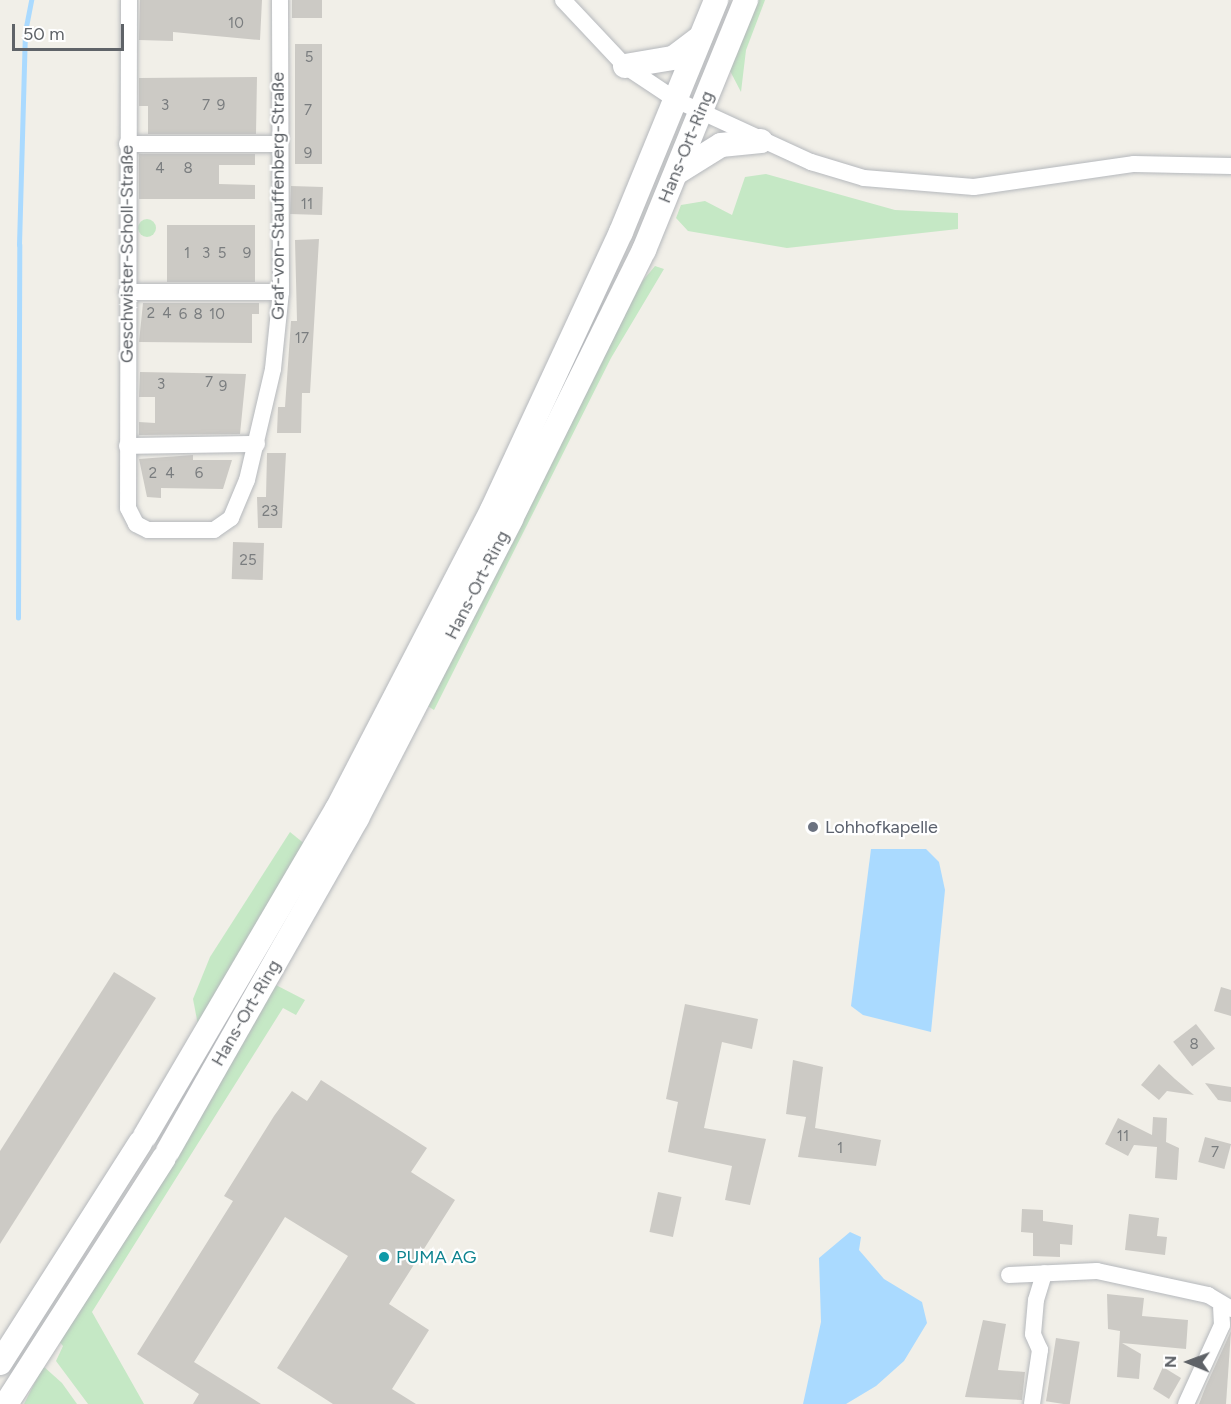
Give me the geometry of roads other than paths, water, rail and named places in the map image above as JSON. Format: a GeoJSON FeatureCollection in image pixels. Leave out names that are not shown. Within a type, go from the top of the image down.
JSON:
{"type":"FeatureCollection","features":[{"type":"Feature","properties":{"kind":"main road","name":"Hans-Ort-Ring"},"geometry":{"type":"LineString","coordinates":[[3,1355],[143,1140],[337,809],[492,510],[676,100],[716,0]]}},
{"type":"Feature","properties":{"kind":"main road","name":"Hans-Ort-Ring"},"geometry":{"type":"LineString","coordinates":[[6,1404],[166,1154],[362,807],[511,519],[676,173],[746,0]]}},
{"type":"Feature","properties":{"kind":"main road"},"geometry":{"type":"LineString","coordinates":[[625,66],[674,58],[702,36]]}},
{"type":"Feature","properties":{"kind":"main road"},"geometry":{"type":"LineString","coordinates":[[676,173],[721,145],[761,141]]}},
{"type":"Feature","properties":{"kind":"street","name":"Geschwister-Scholl-Straße"},"geometry":{"type":"LineString","coordinates":[[128,508],[129,0]]}},
{"type":"Feature","properties":{"kind":"street","name":"Graf-von-Stauffenberg-Straße"},"geometry":{"type":"LineString","coordinates":[[128,508],[136,524],[148,530],[223,527],[238,504],[257,444],[273,369],[281,292],[280,0]]}},
{"type":"Feature","properties":{"kind":"street"},"geometry":{"type":"LineString","coordinates":[[562,0],[625,66],[676,100],[761,141],[842,172],[905,184],[1036,182],[1176,161],[1231,166]]}},
{"type":"Feature","properties":{"kind":"street"},"geometry":{"type":"LineString","coordinates":[[127,144],[280,144]]}},
{"type":"Feature","properties":{"kind":"street"},"geometry":{"type":"LineString","coordinates":[[128,292],[281,292]]}},
{"type":"Feature","properties":{"kind":"street"},"geometry":{"type":"LineString","coordinates":[[127,446],[257,444]]}},
{"type":"Feature","properties":{"kind":"street"},"geometry":{"type":"LineString","coordinates":[[1032,1404],[1040,1350],[1033,1334],[1036,1300],[1044,1273]]}},
{"type":"Feature","properties":{"kind":"street"},"geometry":{"type":"LineString","coordinates":[[1009,1275],[1111,1274],[1208,1295],[1226,1308],[1222,1325],[1186,1404]]}},
{"type":"Feature","properties":{"kind":"water"},"geometry":{"type":"Polygon","coordinates":[[[871,849],[926,849],[939,862],[945,890],[931,1032],[863,1015],[851,1006],[871,849]]]}},
{"type":"Feature","properties":{"kind":"water"},"geometry":{"type":"Polygon","coordinates":[[[850,1232],[861,1237],[859,1250],[884,1279],[922,1302],[927,1323],[904,1361],[876,1386],[846,1404],[803,1404],[821,1322],[819,1258],[850,1232]]]}},
{"type":"Feature","properties":{"kind":"waterway"},"geometry":{"type":"LineString","coordinates":[[18,618],[19,245],[25,32],[31,0]]}},
{"type":"Feature","properties":{"kind":"place","name":"Lohhofkapelle"},"geometry":{"type":"Point","coordinates":[813,827]}},
{"type":"Feature","properties":{"kind":"place","name":"PUMA AG"},"geometry":{"type":"Point","coordinates":[384,1257]}}]}
